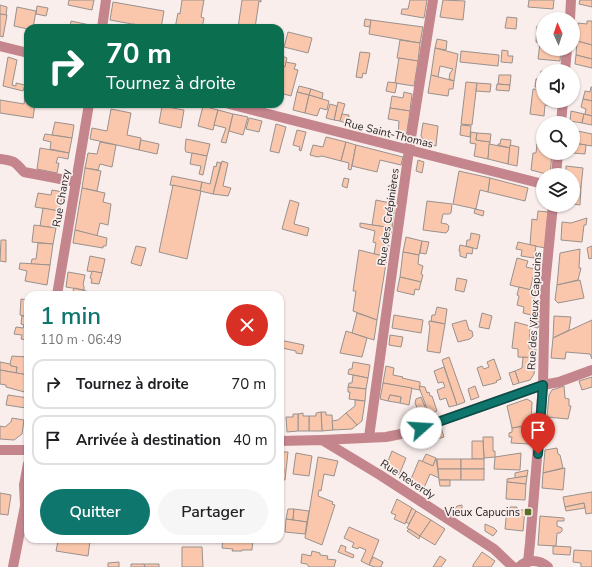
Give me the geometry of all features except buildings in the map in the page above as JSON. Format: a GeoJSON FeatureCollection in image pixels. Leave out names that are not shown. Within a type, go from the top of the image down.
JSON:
{"type":"FeatureCollection","features":[{"type":"Feature","properties":{"kind":"street"},"geometry":{"type":"LineString","coordinates":[[103,24],[106,0]]}},
{"type":"Feature","properties":{"kind":"street","name":"Rue des Crépinières"},"geometry":{"type":"LineString","coordinates":[[369,437],[409,150],[433,0]]}},
{"type":"Feature","properties":{"kind":"street"},"geometry":{"type":"LineString","coordinates":[[570,12],[571,0]]}},
{"type":"Feature","properties":{"kind":"street"},"geometry":{"type":"LineString","coordinates":[[0,46],[24,52]]}},
{"type":"Feature","properties":{"kind":"street","name":"Rue Chanzy"},"geometry":{"type":"LineString","coordinates":[[58,291],[88,108]]}},
{"type":"Feature","properties":{"kind":"street","name":"Rue Saint-Thomas"},"geometry":{"type":"LineString","coordinates":[[245,108],[536,182]]}},
{"type":"Feature","properties":{"kind":"street"},"geometry":{"type":"LineString","coordinates":[[0,159],[13,160],[24,172],[76,182]]}},
{"type":"Feature","properties":{"kind":"street","name":"Rue des Vieux Capucins"},"geometry":{"type":"LineString","coordinates":[[523,564],[530,543],[543,385],[546,285],[552,212]]}},
{"type":"Feature","properties":{"kind":"street"},"geometry":{"type":"LineString","coordinates":[[284,441],[386,437],[406,433],[543,385],[559,382],[592,370]]}},
{"type":"Feature","properties":{"kind":"street","name":"Rue Reverdy"},"geometry":{"type":"LineString","coordinates":[[322,440],[380,475],[494,549],[513,567]]}},
{"type":"Feature","properties":{"kind":"street"},"geometry":{"type":"LineString","coordinates":[[0,450],[24,450]]}},
{"type":"Feature","properties":{"kind":"street"},"geometry":{"type":"LineString","coordinates":[[13,567],[24,511]]}},
{"type":"Feature","properties":{"kind":"street"},"geometry":{"type":"LineString","coordinates":[[523,564],[540,562],[548,567]]}},
{"type":"Feature","properties":{"kind":"place","name":"Vieux Capucins"},"geometry":{"type":"Point","coordinates":[528,512]}},
{"type":"Feature","properties":{"kind":"route"},"geometry":{"type":"LineString","coordinates":[[421,428],[543,385],[538,454]]}}]}
